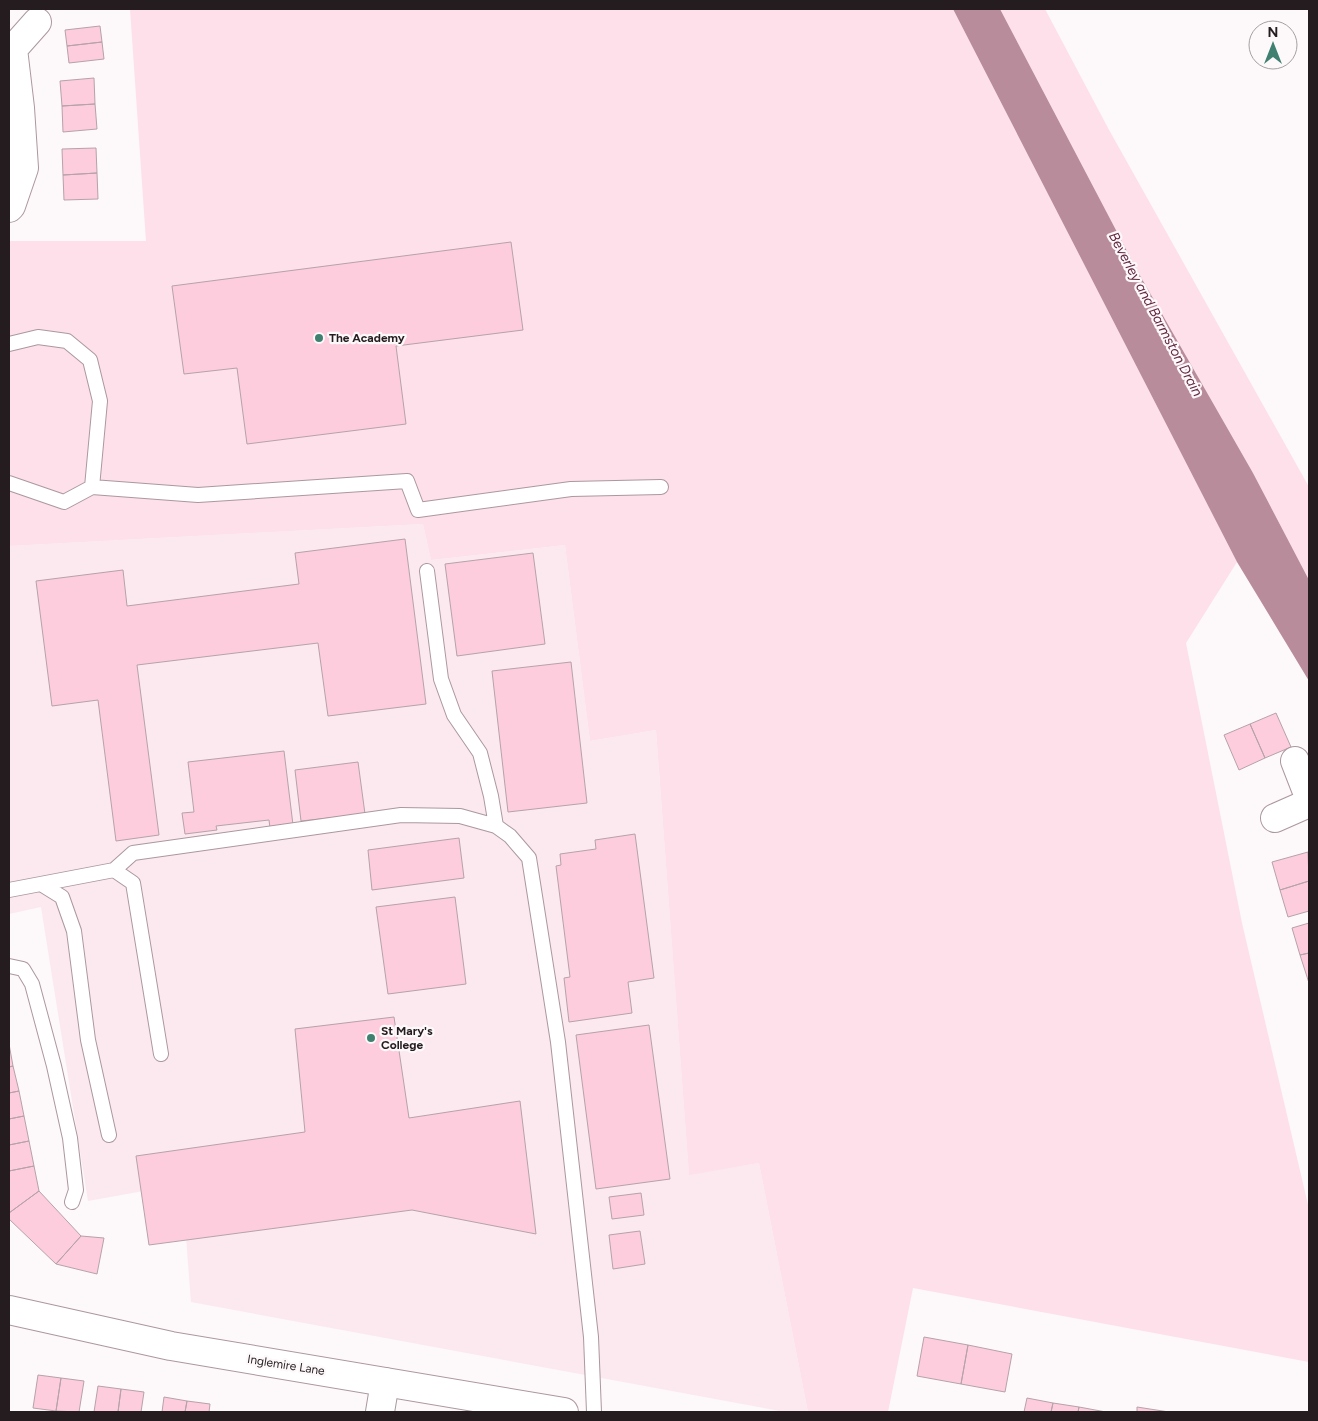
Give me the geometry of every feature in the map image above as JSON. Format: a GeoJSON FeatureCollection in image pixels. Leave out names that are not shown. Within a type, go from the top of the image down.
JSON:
{"type":"FeatureCollection","features":[{"type":"Feature","properties":{"kind":"street"},"geometry":{"type":"LineString","coordinates":[[9,208],[24,168],[20,108],[11,48],[38,22]]}},
{"type":"Feature","properties":{"kind":"street"},"geometry":{"type":"LineString","coordinates":[[1295,761],[1309,798]]}},
{"type":"Feature","properties":{"kind":"street"},"geometry":{"type":"LineString","coordinates":[[1275,818],[1309,803]]}},
{"type":"Feature","properties":{"kind":"street","name":"Inglemire Lane"},"geometry":{"type":"LineString","coordinates":[[9,1310],[171,1346],[564,1412]]}},
{"type":"Feature","properties":{"kind":"street"},"geometry":{"type":"LineString","coordinates":[[380,1412],[385,1382]]}},
{"type":"Feature","properties":{"kind":"lane"},"geometry":{"type":"LineString","coordinates":[[9,344],[38,337],[67,341],[90,360],[100,401],[92,487]]}},
{"type":"Feature","properties":{"kind":"lane"},"geometry":{"type":"LineString","coordinates":[[9,483],[64,502],[92,487],[198,496],[408,481],[418,510],[571,489],[661,487]]}},
{"type":"Feature","properties":{"kind":"lane"},"geometry":{"type":"LineString","coordinates":[[427,571],[441,679],[454,715],[480,753],[491,796],[496,826]]}},
{"type":"Feature","properties":{"kind":"lane"},"geometry":{"type":"LineString","coordinates":[[9,890],[114,870],[133,853],[401,815],[460,816],[496,826],[510,836],[529,858],[558,1042],[589,1318],[594,1412]]}},
{"type":"Feature","properties":{"kind":"lane"},"geometry":{"type":"LineString","coordinates":[[114,870],[133,883],[161,1054]]}},
{"type":"Feature","properties":{"kind":"lane"},"geometry":{"type":"LineString","coordinates":[[41,884],[62,897],[74,931],[88,1040],[109,1135]]}},
{"type":"Feature","properties":{"kind":"lane"},"geometry":{"type":"LineString","coordinates":[[9,966],[23,969],[32,984],[54,1066],[70,1138],[76,1190],[72,1202]]}},
{"type":"Feature","properties":{"kind":"shaded area"},"geometry":{"type":"Polygon","coordinates":[[[130,9],[953,9],[1237,562],[1186,643],[1242,923],[1309,1209],[1309,1362],[913,1288],[888,1412],[808,1412],[759,1163],[689,1175],[656,730],[590,741],[565,545],[431,560],[423,524],[9,546],[9,241],[146,241],[130,9]]]}},
{"type":"Feature","properties":{"kind":"shaded area"},"geometry":{"type":"Polygon","coordinates":[[[1000,9],[1045,9],[1108,128],[1309,487],[1309,580],[1253,473],[1138,272],[1000,9]]]}},
{"type":"Feature","properties":{"kind":"shaded area","name":"St Mary's College"},"geometry":{"type":"Polygon","coordinates":[[[423,524],[431,560],[565,545],[590,741],[656,730],[689,1174],[759,1163],[808,1412],[785,1412],[191,1302],[182,1184],[88,1201],[41,907],[9,914],[9,546],[423,524]]]}},
{"type":"Feature","properties":{"kind":"water","name":"Beverley and Barmston Drain"},"geometry":{"type":"Polygon","coordinates":[[[953,9],[1000,9],[1138,272],[1253,473],[1309,580],[1309,681],[1237,562],[953,9]]]}},
{"type":"Feature","properties":{"kind":"building"},"geometry":{"type":"Polygon","coordinates":[[[100,26],[102,42],[67,46],[65,30],[100,26]]]}},
{"type":"Feature","properties":{"kind":"building"},"geometry":{"type":"Polygon","coordinates":[[[102,42],[104,59],[69,63],[67,46],[102,42]]]}},
{"type":"Feature","properties":{"kind":"building"},"geometry":{"type":"Polygon","coordinates":[[[94,78],[95,104],[62,106],[60,81],[94,78]]]}},
{"type":"Feature","properties":{"kind":"building"},"geometry":{"type":"Polygon","coordinates":[[[95,104],[97,129],[63,132],[62,106],[95,104]]]}},
{"type":"Feature","properties":{"kind":"building"},"geometry":{"type":"Polygon","coordinates":[[[96,148],[97,173],[63,175],[62,149],[96,148]]]}},
{"type":"Feature","properties":{"kind":"building"},"geometry":{"type":"Polygon","coordinates":[[[97,173],[98,199],[64,200],[63,175],[97,173]]]}},
{"type":"Feature","properties":{"kind":"building","name":"The Academy"},"geometry":{"type":"Polygon","coordinates":[[[511,242],[523,330],[396,346],[406,424],[247,444],[237,368],[184,374],[172,286],[511,242]]]}},
{"type":"Feature","properties":{"kind":"building"},"geometry":{"type":"Polygon","coordinates":[[[405,539],[426,704],[328,716],[318,643],[137,665],[159,835],[116,841],[98,700],[52,706],[36,581],[123,570],[127,606],[299,584],[295,553],[405,539]]]}},
{"type":"Feature","properties":{"kind":"building"},"geometry":{"type":"Polygon","coordinates":[[[533,553],[545,644],[457,656],[445,564],[533,553]]]}},
{"type":"Feature","properties":{"kind":"building"},"geometry":{"type":"Polygon","coordinates":[[[571,662],[587,803],[508,812],[492,671],[571,662]]]}},
{"type":"Feature","properties":{"kind":"building"},"geometry":{"type":"Polygon","coordinates":[[[1276,713],[1291,747],[1265,758],[1250,724],[1276,713]]]}},
{"type":"Feature","properties":{"kind":"building"},"geometry":{"type":"Polygon","coordinates":[[[1250,724],[1265,758],[1239,770],[1224,735],[1250,724]]]}},
{"type":"Feature","properties":{"kind":"building"},"geometry":{"type":"Polygon","coordinates":[[[284,751],[293,825],[270,828],[269,820],[216,826],[217,830],[185,834],[182,813],[194,812],[188,762],[284,751]]]}},
{"type":"Feature","properties":{"kind":"building"},"geometry":{"type":"Polygon","coordinates":[[[358,762],[365,814],[301,821],[295,770],[358,762]]]}},
{"type":"Feature","properties":{"kind":"building"},"geometry":{"type":"Polygon","coordinates":[[[635,834],[654,978],[628,982],[632,1013],[569,1022],[564,978],[570,977],[556,866],[561,865],[560,854],[596,849],[595,840],[635,834]]]}},
{"type":"Feature","properties":{"kind":"building"},"geometry":{"type":"Polygon","coordinates":[[[459,838],[464,878],[372,890],[368,850],[459,838]]]}},
{"type":"Feature","properties":{"kind":"building"},"geometry":{"type":"Polygon","coordinates":[[[1308,852],[1309,881],[1280,890],[1272,862],[1308,852]]]}},
{"type":"Feature","properties":{"kind":"building"},"geometry":{"type":"Polygon","coordinates":[[[1309,881],[1309,911],[1288,917],[1280,890],[1309,881]]]}},
{"type":"Feature","properties":{"kind":"building"},"geometry":{"type":"Polygon","coordinates":[[[455,897],[466,984],[388,994],[376,907],[455,897]]]}},
{"type":"Feature","properties":{"kind":"building"},"geometry":{"type":"Polygon","coordinates":[[[1309,923],[1309,953],[1300,955],[1292,928],[1309,923]]]}},
{"type":"Feature","properties":{"kind":"building"},"geometry":{"type":"Polygon","coordinates":[[[1309,953],[1309,983],[1300,955],[1309,953]]]}},
{"type":"Feature","properties":{"kind":"building"},"geometry":{"type":"Polygon","coordinates":[[[394,1017],[409,1118],[520,1101],[536,1234],[412,1210],[149,1245],[136,1156],[305,1132],[295,1029],[394,1017]]]}},
{"type":"Feature","properties":{"kind":"building"},"geometry":{"type":"Polygon","coordinates":[[[649,1025],[670,1179],[596,1189],[576,1035],[649,1025]]]}},
{"type":"Feature","properties":{"kind":"building"},"geometry":{"type":"Polygon","coordinates":[[[9,1044],[13,1066],[9,1067],[9,1044]]]}},
{"type":"Feature","properties":{"kind":"building"},"geometry":{"type":"Polygon","coordinates":[[[13,1066],[19,1091],[9,1093],[9,1067],[13,1066]]]}},
{"type":"Feature","properties":{"kind":"building"},"geometry":{"type":"Polygon","coordinates":[[[19,1091],[24,1116],[9,1119],[9,1093],[19,1091]]]}},
{"type":"Feature","properties":{"kind":"building"},"geometry":{"type":"Polygon","coordinates":[[[24,1116],[29,1141],[9,1145],[9,1119],[24,1116]]]}},
{"type":"Feature","properties":{"kind":"building"},"geometry":{"type":"Polygon","coordinates":[[[29,1141],[34,1166],[9,1171],[9,1145],[29,1141]]]}},
{"type":"Feature","properties":{"kind":"building"},"geometry":{"type":"Polygon","coordinates":[[[34,1166],[39,1191],[9,1213],[9,1171],[34,1166]]]}},
{"type":"Feature","properties":{"kind":"building"},"geometry":{"type":"Polygon","coordinates":[[[39,1191],[81,1236],[56,1264],[9,1219],[9,1213],[39,1191]]]}},
{"type":"Feature","properties":{"kind":"building"},"geometry":{"type":"Polygon","coordinates":[[[641,1193],[644,1215],[612,1219],[609,1197],[641,1193]]]}},
{"type":"Feature","properties":{"kind":"building"},"geometry":{"type":"Polygon","coordinates":[[[640,1231],[645,1264],[613,1269],[609,1235],[640,1231]]]}},
{"type":"Feature","properties":{"kind":"building"},"geometry":{"type":"Polygon","coordinates":[[[81,1236],[104,1238],[97,1274],[56,1264],[81,1236]]]}},
{"type":"Feature","properties":{"kind":"building"},"geometry":{"type":"Polygon","coordinates":[[[924,1337],[968,1345],[961,1384],[917,1376],[924,1337]]]}},
{"type":"Feature","properties":{"kind":"building"},"geometry":{"type":"Polygon","coordinates":[[[968,1345],[1012,1354],[1005,1392],[961,1384],[968,1345]]]}},
{"type":"Feature","properties":{"kind":"building"},"geometry":{"type":"Polygon","coordinates":[[[38,1375],[61,1378],[56,1411],[33,1408],[38,1375]]]}},
{"type":"Feature","properties":{"kind":"building"},"geometry":{"type":"Polygon","coordinates":[[[61,1378],[84,1381],[79,1412],[56,1411],[61,1378]]]}},
{"type":"Feature","properties":{"kind":"building"},"geometry":{"type":"Polygon","coordinates":[[[98,1386],[121,1389],[118,1412],[94,1412],[98,1386]]]}},
{"type":"Feature","properties":{"kind":"building"},"geometry":{"type":"Polygon","coordinates":[[[121,1389],[144,1392],[141,1412],[118,1412],[121,1389]]]}},
{"type":"Feature","properties":{"kind":"building"},"geometry":{"type":"Polygon","coordinates":[[[164,1397],[187,1401],[185,1412],[162,1412],[164,1397]]]}},
{"type":"Feature","properties":{"kind":"building"},"geometry":{"type":"Polygon","coordinates":[[[1027,1398],[1053,1403],[1051,1412],[1024,1412],[1027,1398]]]}},
{"type":"Feature","properties":{"kind":"building"},"geometry":{"type":"Polygon","coordinates":[[[187,1401],[210,1404],[209,1412],[185,1412],[187,1401]]]}},
{"type":"Feature","properties":{"kind":"building"},"geometry":{"type":"Polygon","coordinates":[[[1053,1403],[1079,1407],[1078,1412],[1051,1412],[1053,1403]]]}},
{"type":"Feature","properties":{"kind":"building"},"geometry":{"type":"Polygon","coordinates":[[[1079,1407],[1106,1412],[1078,1412],[1079,1407]]]}},
{"type":"Feature","properties":{"kind":"building"},"geometry":{"type":"Polygon","coordinates":[[[1137,1407],[1169,1412],[1137,1412],[1137,1407]]]}},
{"type":"Feature","properties":{"kind":"place","name":"The Academy"},"geometry":{"type":"Point","coordinates":[319,338]}},
{"type":"Feature","properties":{"kind":"place","name":"St Mary's College"},"geometry":{"type":"Point","coordinates":[371,1038]}}]}
